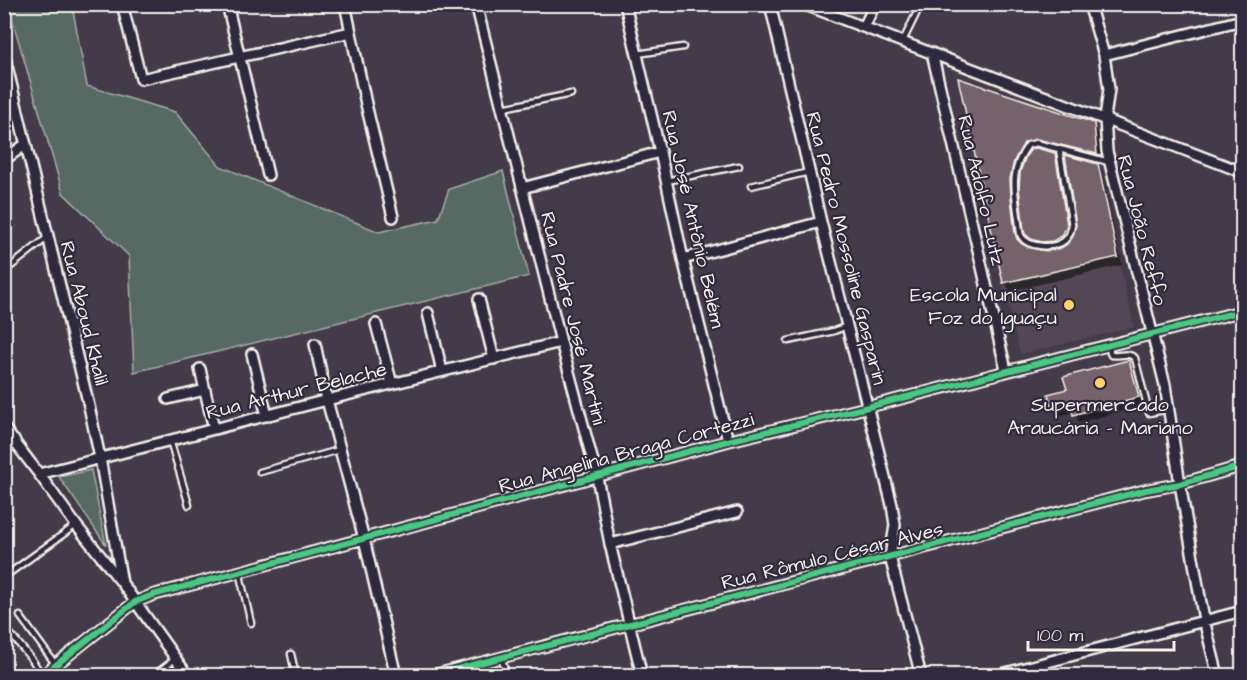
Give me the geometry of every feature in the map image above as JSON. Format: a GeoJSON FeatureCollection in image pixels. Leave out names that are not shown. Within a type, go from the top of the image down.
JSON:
{"type":"FeatureCollection","features":[{"type":"Feature","properties":{"kind":"street"},"geometry":{"type":"LineString","coordinates":[[122,4],[141,79],[351,32]]}},
{"type":"Feature","properties":{"kind":"street"},"geometry":{"type":"LineString","coordinates":[[227,4],[268,175]]}},
{"type":"Feature","properties":{"kind":"street"},"geometry":{"type":"LineString","coordinates":[[345,4],[393,217]]}},
{"type":"Feature","properties":{"kind":"street","name":"Rua Padre José Martini"},"geometry":{"type":"LineString","coordinates":[[476,4],[597,477],[610,544],[642,675]]}},
{"type":"Feature","properties":{"kind":"street","name":"Rua José Antônio Belém"},"geometry":{"type":"LineString","coordinates":[[625,4],[683,259],[728,441]]}},
{"type":"Feature","properties":{"kind":"street","name":"Rua Pedro Mossoline Gasparin"},"geometry":{"type":"LineString","coordinates":[[770,4],[821,222],[894,515],[895,525],[890,557],[921,675]]}},
{"type":"Feature","properties":{"kind":"street","name":"Rua João Reffo"},"geometry":{"type":"LineString","coordinates":[[1089,4],[1104,55],[1109,89],[1105,118],[1109,162],[1165,385],[1204,620],[1218,675]]}},
{"type":"Feature","properties":{"kind":"street"},"geometry":{"type":"LineString","coordinates":[[808,5],[1242,172]]}},
{"type":"Feature","properties":{"kind":"street"},"geometry":{"type":"LineString","coordinates":[[864,27],[873,5]]}},
{"type":"Feature","properties":{"kind":"street"},"geometry":{"type":"LineString","coordinates":[[1104,55],[1242,20]]}},
{"type":"Feature","properties":{"kind":"street","name":"Rua Adolfo Lutz"},"geometry":{"type":"LineString","coordinates":[[932,53],[1006,370]]}},
{"type":"Feature","properties":{"kind":"street","name":"Rua Aboud Khalil"},"geometry":{"type":"LineString","coordinates":[[4,54],[100,458],[122,583]]}},
{"type":"Feature","properties":{"kind":"street"},"geometry":{"type":"LineString","coordinates":[[4,160],[26,144]]}},
{"type":"Feature","properties":{"kind":"street"},"geometry":{"type":"LineString","coordinates":[[522,188],[660,152]]}},
{"type":"Feature","properties":{"kind":"street"},"geometry":{"type":"LineString","coordinates":[[683,259],[821,222]]}},
{"type":"Feature","properties":{"kind":"street"},"geometry":{"type":"LineString","coordinates":[[479,299],[494,359]]}},
{"type":"Feature","properties":{"kind":"street","name":"Rua Angelina Braga Cortezzi"},"geometry":{"type":"LineString","coordinates":[[42,675],[135,602],[153,595],[728,441],[1242,311]]}},
{"type":"Feature","properties":{"kind":"street"},"geometry":{"type":"LineString","coordinates":[[429,313],[442,371]]}},
{"type":"Feature","properties":{"kind":"street"},"geometry":{"type":"LineString","coordinates":[[376,324],[392,384]]}},
{"type":"Feature","properties":{"kind":"street","name":"Rua Arthur Belache"},"geometry":{"type":"LineString","coordinates":[[39,474],[561,342]]}},
{"type":"Feature","properties":{"kind":"street"},"geometry":{"type":"LineString","coordinates":[[315,344],[339,450],[364,539],[396,675]]}},
{"type":"Feature","properties":{"kind":"street"},"geometry":{"type":"LineString","coordinates":[[252,354],[267,416]]}},
{"type":"Feature","properties":{"kind":"street"},"geometry":{"type":"LineString","coordinates":[[200,369],[214,429]]}},
{"type":"Feature","properties":{"kind":"street"},"geometry":{"type":"LineString","coordinates":[[168,399],[205,390]]}},
{"type":"Feature","properties":{"kind":"street"},"geometry":{"type":"LineString","coordinates":[[4,428],[122,583],[188,675]]}},
{"type":"Feature","properties":{"kind":"street"},"geometry":{"type":"LineString","coordinates":[[4,449],[15,441]]}},
{"type":"Feature","properties":{"kind":"street","name":"Rua Rômulo César Alves"},"geometry":{"type":"LineString","coordinates":[[430,675],[1146,490],[1180,484],[1242,466]]}},
{"type":"Feature","properties":{"kind":"street"},"geometry":{"type":"LineString","coordinates":[[610,544],[737,512]]}},
{"type":"Feature","properties":{"kind":"street"},"geometry":{"type":"LineString","coordinates":[[994,675],[1242,610]]}},
{"type":"Feature","properties":{"kind":"lane"},"geometry":{"type":"LineString","coordinates":[[902,43],[921,4]]}},
{"type":"Feature","properties":{"kind":"lane"},"geometry":{"type":"LineString","coordinates":[[637,54],[683,47]]}},
{"type":"Feature","properties":{"kind":"lane"},"geometry":{"type":"LineString","coordinates":[[503,108],[571,94]]}},
{"type":"Feature","properties":{"kind":"lane"},"geometry":{"type":"LineString","coordinates":[[1059,149],[1072,225],[1071,233],[1065,241],[1057,245],[1034,246],[1021,235],[1014,187],[1015,168],[1028,145],[1036,143],[1109,162]]}},
{"type":"Feature","properties":{"kind":"lane"},"geometry":{"type":"LineString","coordinates":[[666,181],[739,166]]}},
{"type":"Feature","properties":{"kind":"lane"},"geometry":{"type":"LineString","coordinates":[[751,186],[809,172]]}},
{"type":"Feature","properties":{"kind":"lane"},"geometry":{"type":"LineString","coordinates":[[6,271],[48,237]]}},
{"type":"Feature","properties":{"kind":"lane"},"geometry":{"type":"LineString","coordinates":[[788,341],[847,326]]}},
{"type":"Feature","properties":{"kind":"lane"},"geometry":{"type":"LineString","coordinates":[[1109,344],[1111,355],[1127,354],[1135,358],[1149,413],[1169,409]]}},
{"type":"Feature","properties":{"kind":"lane"},"geometry":{"type":"LineString","coordinates":[[170,440],[189,505]]}},
{"type":"Feature","properties":{"kind":"lane"},"geometry":{"type":"LineString","coordinates":[[260,472],[339,450]]}},
{"type":"Feature","properties":{"kind":"lane"},"geometry":{"type":"LineString","coordinates":[[4,577],[76,525]]}},
{"type":"Feature","properties":{"kind":"lane"},"geometry":{"type":"LineString","coordinates":[[239,571],[251,623]]}},
{"type":"Feature","properties":{"kind":"lane"},"geometry":{"type":"LineString","coordinates":[[20,616],[56,665]]}},
{"type":"Feature","properties":{"kind":"lane"},"geometry":{"type":"LineString","coordinates":[[4,626],[42,675]]}},
{"type":"Feature","properties":{"kind":"lane"},"geometry":{"type":"LineString","coordinates":[[291,654],[297,675]]}},
{"type":"Feature","properties":{"kind":"lane"},"geometry":{"type":"LineString","coordinates":[[501,657],[507,675]]}},
{"type":"Feature","properties":{"kind":"lane"},"geometry":{"type":"LineString","coordinates":[[153,675],[176,659]]}},
{"type":"Feature","properties":{"kind":"shaded area","name":"Escola Municipal Foz do Iguaçu"},"geometry":{"type":"Polygon","coordinates":[[[1118,257],[1134,327],[1020,354],[1003,283],[1118,257]]]}},
{"type":"Feature","properties":{"kind":"green space"},"geometry":{"type":"Polygon","coordinates":[[[8,5],[72,5],[87,86],[175,112],[220,166],[379,232],[438,219],[449,189],[503,171],[529,276],[134,372],[129,256],[63,193],[8,5]]]}},
{"type":"Feature","properties":{"kind":"green space"},"geometry":{"type":"Polygon","coordinates":[[[91,470],[106,545],[59,477],[91,470]]]}},
{"type":"Feature","properties":{"kind":"building"},"geometry":{"type":"Polygon","coordinates":[[[958,78],[1094,123],[1097,154],[1037,139],[1024,143],[1014,161],[1010,179],[1015,233],[1022,244],[1048,251],[1061,248],[1072,238],[1076,225],[1065,155],[1098,164],[1118,257],[1003,283],[958,78]]]}},
{"type":"Feature","properties":{"kind":"building"},"geometry":{"type":"Polygon","coordinates":[[[1036,148],[1055,153],[1067,225],[1062,236],[1053,241],[1042,242],[1031,239],[1024,231],[1019,188],[1020,172],[1026,156],[1031,149],[1036,148]]]}},
{"type":"Feature","properties":{"kind":"building","name":"Supermercado Araucária - Mariano"},"geometry":{"type":"Polygon","coordinates":[[[1129,360],[1139,397],[1073,415],[1070,404],[1052,409],[1048,394],[1067,389],[1063,377],[1129,360]]]}},
{"type":"Feature","properties":{"kind":"cycle path"},"geometry":{"type":"LineString","coordinates":[[42,676],[135,602],[153,595],[728,441],[1242,311]]}},
{"type":"Feature","properties":{"kind":"cycle path"},"geometry":{"type":"LineString","coordinates":[[430,676],[1146,490],[1180,484],[1242,466]]}},
{"type":"Feature","properties":{"kind":"place","name":"Escola Municipal Foz do Iguaçu"},"geometry":{"type":"Point","coordinates":[1069,305]}},
{"type":"Feature","properties":{"kind":"place","name":"Supermercado Araucária - Mariano"},"geometry":{"type":"Point","coordinates":[1100,383]}}]}
